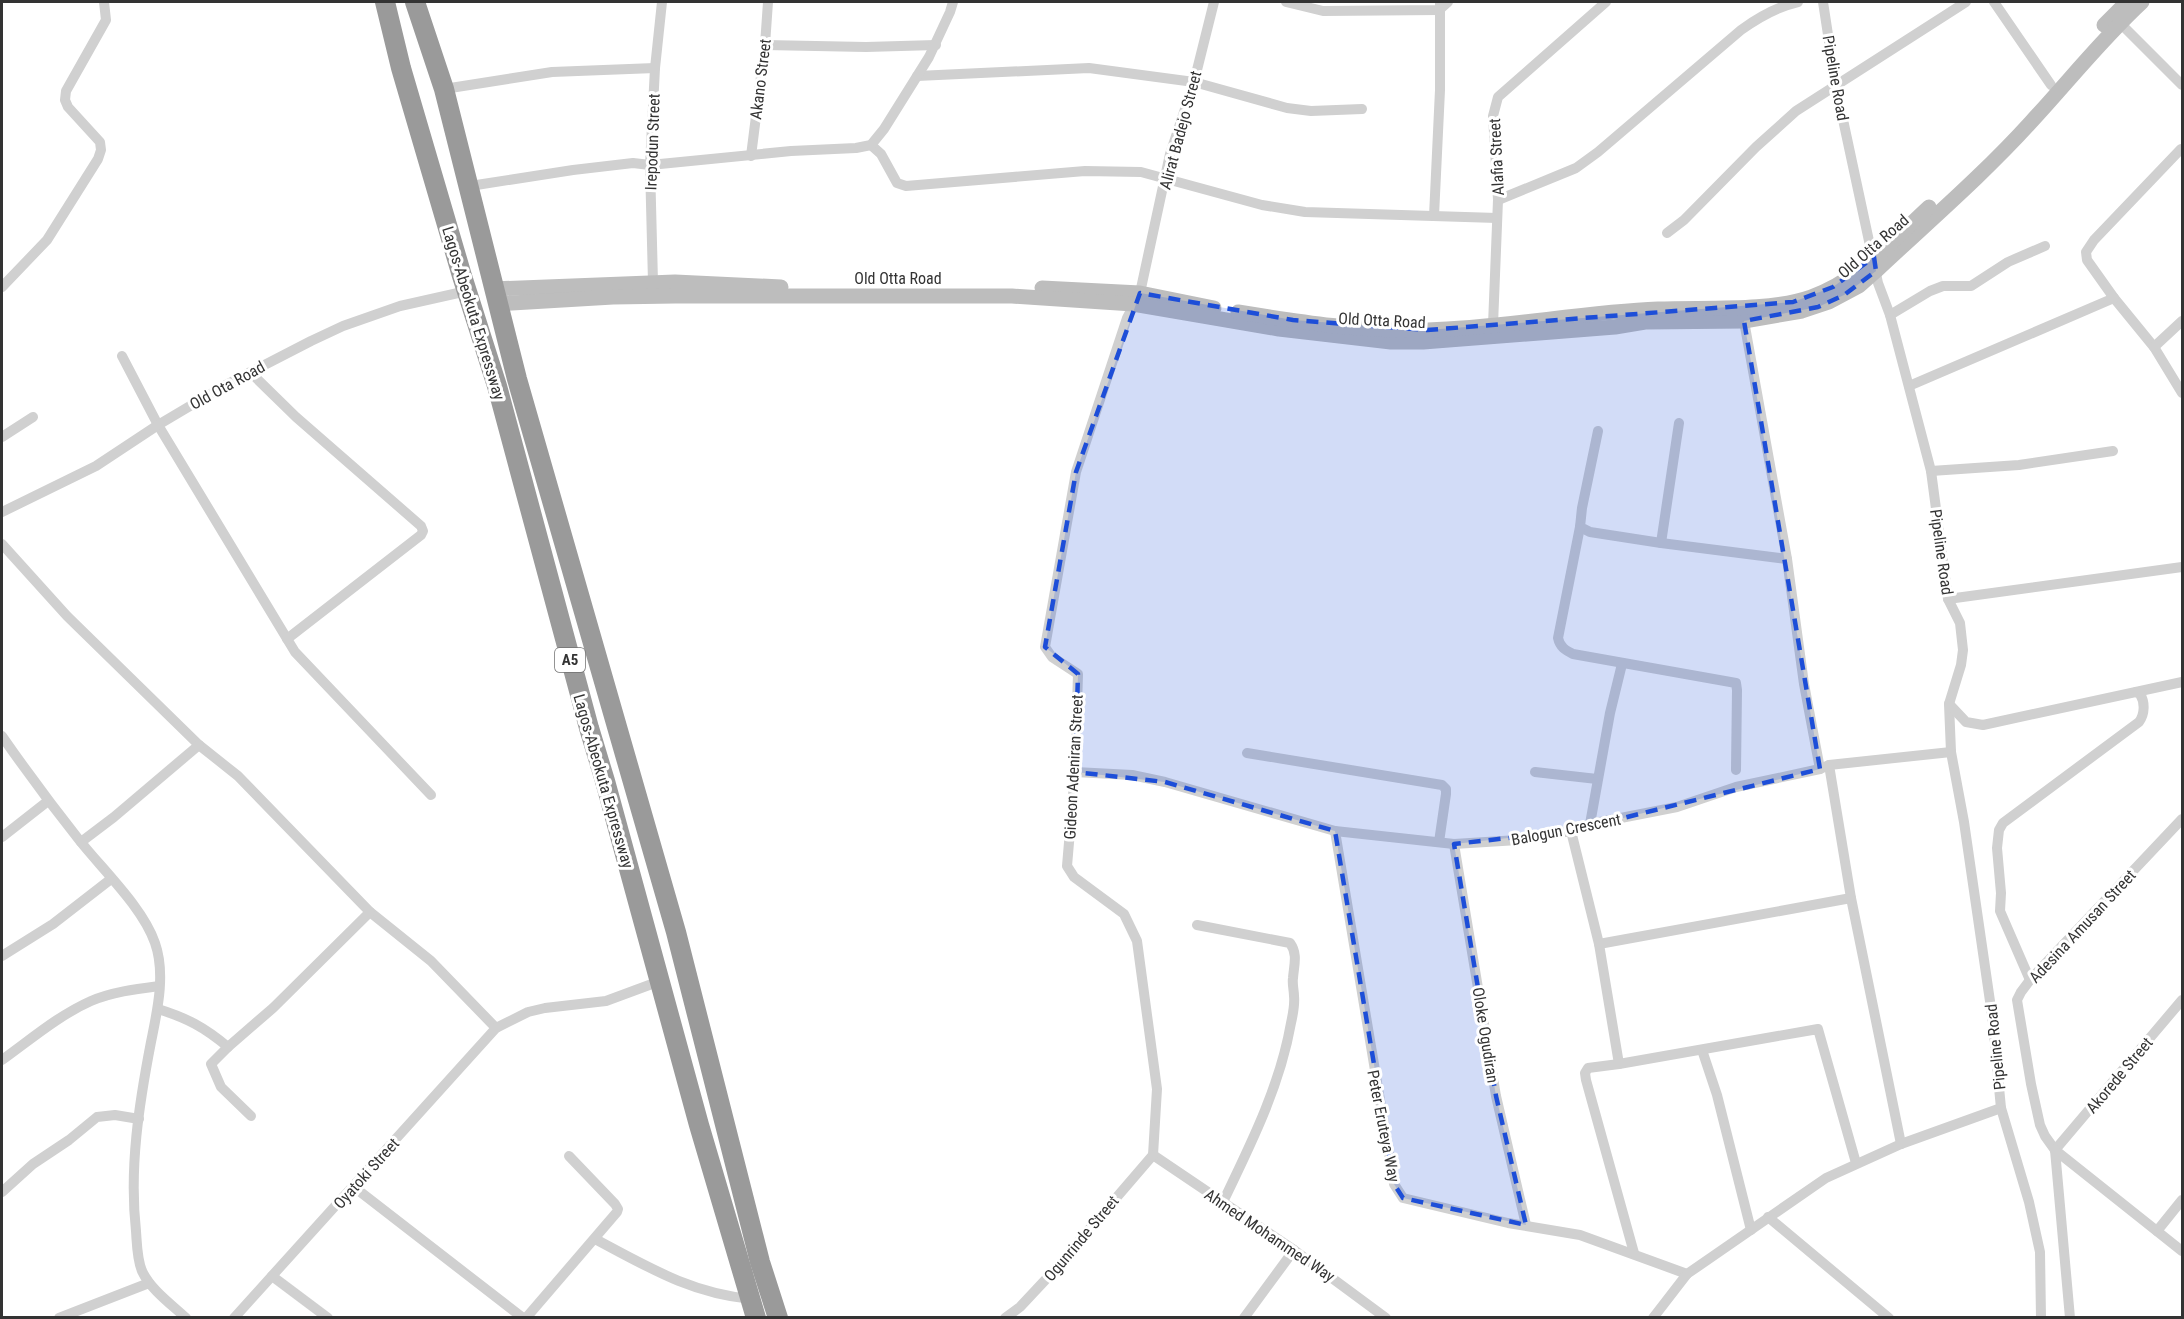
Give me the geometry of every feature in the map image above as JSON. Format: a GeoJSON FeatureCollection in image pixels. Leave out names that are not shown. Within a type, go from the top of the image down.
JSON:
{"type":"FeatureCollection","features":[{"type":"Feature","properties":{"kind":"highway","name":"Lagos-Abeokuta Expressway"},"geometry":{"type":"LineString","coordinates":[[385,2],[401,68],[497,386],[589,728],[730,1234],[753,1308]]}},
{"type":"Feature","properties":{"kind":"highway","name":"Lagos-Abeokuta Expressway"},"geometry":{"type":"LineString","coordinates":[[415,2],[444,89],[470,186],[495,297],[676,932],[760,1262],[778,1317]]}},
{"type":"Feature","properties":{"kind":"main road","name":"Old Otta Road"},"geometry":{"type":"LineString","coordinates":[[1137,299],[1279,329],[1391,342],[1489,338],[1615,327],[1645,322],[1744,321],[1802,311],[1829,302],[1859,286],[1875,264],[1985,156],[2127,2]]}},
{"type":"Feature","properties":{"kind":"main road","name":"Old Otta Road"},"geometry":{"type":"LineString","coordinates":[[495,297],[1012,296],[1137,299],[1293,320],[1369,328],[1427,330],[1657,309],[1739,307],[1793,302],[1812,297],[1875,264],[2023,131],[2120,23],[2142,2]]}},
{"type":"Feature","properties":{"kind":"main road"},"geometry":{"type":"LineString","coordinates":[[495,297],[652,282],[675,282],[801,288],[1013,286],[1137,299]]}},
{"type":"Feature","properties":{"kind":"street"},"geometry":{"type":"LineString","coordinates":[[2,287],[46,240],[98,159],[101,150],[100,142],[68,107],[65,100],[66,91],[106,20],[104,2]]}},
{"type":"Feature","properties":{"kind":"street","name":"Irepodun Street"},"geometry":{"type":"LineString","coordinates":[[652,282],[650,165],[655,68],[662,2]]}},
{"type":"Feature","properties":{"kind":"street","name":"Akano Street"},"geometry":{"type":"LineString","coordinates":[[751,156],[768,2]]}},
{"type":"Feature","properties":{"kind":"street"},"geometry":{"type":"LineString","coordinates":[[470,186],[633,163],[650,165],[871,145],[884,129],[936,45],[953,2]]}},
{"type":"Feature","properties":{"kind":"street","name":"Alirat Badejo Street"},"geometry":{"type":"LineString","coordinates":[[1137,299],[1166,180],[1170,154],[1194,82],[1214,2]]}},
{"type":"Feature","properties":{"kind":"street"},"geometry":{"type":"LineString","coordinates":[[1286,2],[1323,6],[1439,6],[1448,2]]}},
{"type":"Feature","properties":{"kind":"street","name":"Alafia Street"},"geometry":{"type":"LineString","coordinates":[[1493,325],[1498,200],[1494,105],[1498,97],[1606,2]]}},
{"type":"Feature","properties":{"kind":"street"},"geometry":{"type":"LineString","coordinates":[[1498,200],[1576,168],[1599,152],[1741,30],[1779,6],[1798,2]]}},
{"type":"Feature","properties":{"kind":"street","name":"Pipeline Road"},"geometry":{"type":"LineString","coordinates":[[1823,2],[1836,87],[1878,283],[1890,315],[1931,471],[1948,599],[1960,623],[1963,650],[1961,665],[1949,704],[1950,752],[1964,822],[1992,1015],[2001,1108],[2029,1202],[2040,1252],[2041,1317]]}},
{"type":"Feature","properties":{"kind":"street"},"geometry":{"type":"LineString","coordinates":[[1667,233],[1796,111],[1966,2]]}},
{"type":"Feature","properties":{"kind":"street"},"geometry":{"type":"LineString","coordinates":[[1994,2],[2051,85]]}},
{"type":"Feature","properties":{"kind":"street"},"geometry":{"type":"LineString","coordinates":[[1434,216],[1440,90],[1439,6]]}},
{"type":"Feature","properties":{"kind":"street"},"geometry":{"type":"LineString","coordinates":[[2120,23],[2182,85]]}},
{"type":"Feature","properties":{"kind":"street"},"geometry":{"type":"LineString","coordinates":[[765,45],[866,47],[936,45]]}},
{"type":"Feature","properties":{"kind":"street"},"geometry":{"type":"LineString","coordinates":[[444,89],[552,72],[655,68]]}},
{"type":"Feature","properties":{"kind":"street"},"geometry":{"type":"LineString","coordinates":[[917,76],[1082,68],[1194,82],[1287,108],[1311,111],[1362,109]]}},
{"type":"Feature","properties":{"kind":"street"},"geometry":{"type":"LineString","coordinates":[[871,145],[881,154],[897,183],[906,186],[1085,171],[1141,172],[1262,205],[1305,212],[1497,218]]}},
{"type":"Feature","properties":{"kind":"street"},"geometry":{"type":"LineString","coordinates":[[2181,149],[2094,240],[2086,252],[2088,260],[2114,298],[2154,347],[2182,393]]}},
{"type":"Feature","properties":{"kind":"street"},"geometry":{"type":"LineString","coordinates":[[1890,315],[1930,291],[1943,286],[1971,286],[2008,262],[2045,246]]}},
{"type":"Feature","properties":{"kind":"street","name":"Old Ota Road"},"geometry":{"type":"LineString","coordinates":[[2,512],[96,466],[158,425],[250,372],[343,326],[399,306],[467,291]]}},
{"type":"Feature","properties":{"kind":"street"},"geometry":{"type":"LineString","coordinates":[[1909,386],[2114,298]]}},
{"type":"Feature","properties":{"kind":"street","name":"Gideon Adeniran Street"},"geometry":{"type":"LineString","coordinates":[[1137,299],[1077,472],[1045,647],[1052,657],[1078,674],[1075,772],[1067,866],[1074,877],[1124,914],[1137,941],[1157,1089],[1153,1155]]}},
{"type":"Feature","properties":{"kind":"street"},"geometry":{"type":"LineString","coordinates":[[1744,321],[1787,559],[1804,684],[1825,767],[1901,1144]]}},
{"type":"Feature","properties":{"kind":"street"},"geometry":{"type":"LineString","coordinates":[[2154,347],[2182,321]]}},
{"type":"Feature","properties":{"kind":"street"},"geometry":{"type":"LineString","coordinates":[[122,356],[158,425],[295,652],[431,795]]}},
{"type":"Feature","properties":{"kind":"street"},"geometry":{"type":"LineString","coordinates":[[250,372],[296,417],[421,525],[423,531],[421,535],[287,639]]}},
{"type":"Feature","properties":{"kind":"street"},"geometry":{"type":"LineString","coordinates":[[2,436],[33,417]]}},
{"type":"Feature","properties":{"kind":"street"},"geometry":{"type":"LineString","coordinates":[[1661,543],[1679,423]]}},
{"type":"Feature","properties":{"kind":"street"},"geometry":{"type":"LineString","coordinates":[[1598,431],[1558,638],[1560,644],[1573,654],[1736,683],[1736,770]]}},
{"type":"Feature","properties":{"kind":"street"},"geometry":{"type":"LineString","coordinates":[[1931,471],[2019,465],[2113,451]]}},
{"type":"Feature","properties":{"kind":"street"},"geometry":{"type":"LineString","coordinates":[[1580,527],[1590,532],[1661,543],[1787,559]]}},
{"type":"Feature","properties":{"kind":"street"},"geometry":{"type":"LineString","coordinates":[[2,544],[68,616],[199,745],[252,790],[370,912],[431,961],[496,1028],[528,1012],[606,1001],[660,981]]}},
{"type":"Feature","properties":{"kind":"street"},"geometry":{"type":"LineString","coordinates":[[1948,599],[2182,567]]}},
{"type":"Feature","properties":{"kind":"street"},"geometry":{"type":"LineString","coordinates":[[1590,824],[1610,713],[1622,664]]}},
{"type":"Feature","properties":{"kind":"street"},"geometry":{"type":"LineString","coordinates":[[1949,704],[1966,722],[1983,725],[2182,682]]}},
{"type":"Feature","properties":{"kind":"street"},"geometry":{"type":"LineString","coordinates":[[2030,980],[2000,910],[2001,892],[1997,848],[1999,830],[2003,823],[2139,722],[2143,715],[2144,703],[2140,694],[2136,692]]}},
{"type":"Feature","properties":{"kind":"street"},"geometry":{"type":"LineString","coordinates":[[2,736],[48,801],[140,914],[156,944],[158,1009],[134,1157],[133,1208],[139,1264],[149,1283],[186,1317]]}},
{"type":"Feature","properties":{"kind":"street"},"geometry":{"type":"LineString","coordinates":[[81,842],[199,745]]}},
{"type":"Feature","properties":{"kind":"street","name":"Balogun Crescent"},"geometry":{"type":"LineString","coordinates":[[1075,772],[1132,775],[1165,782],[1335,831],[1454,844],[1518,840],[1571,831],[1590,824],[1677,807],[1736,787],[1825,767],[1950,752]]}},
{"type":"Feature","properties":{"kind":"street"},"geometry":{"type":"LineString","coordinates":[[1247,753],[1442,785],[1446,789],[1446,794],[1439,842]]}},
{"type":"Feature","properties":{"kind":"street"},"geometry":{"type":"LineString","coordinates":[[1535,772],[1598,779]]}},
{"type":"Feature","properties":{"kind":"street"},"geometry":{"type":"LineString","coordinates":[[2,837],[48,801]]}},
{"type":"Feature","properties":{"kind":"street","name":"Adesina Amusan Street"},"geometry":{"type":"LineString","coordinates":[[2055,1150],[2040,1125],[2017,1000],[2030,980],[2182,819]]}},
{"type":"Feature","properties":{"kind":"street","name":"Peter Eruteya Way"},"geometry":{"type":"LineString","coordinates":[[1335,831],[1394,1184],[1403,1198],[1508,1223],[1580,1235],[1687,1274]]}},
{"type":"Feature","properties":{"kind":"street"},"geometry":{"type":"LineString","coordinates":[[1571,831],[1599,944],[1619,1065]]}},
{"type":"Feature","properties":{"kind":"street","name":"Oloke Ogudiran"},"geometry":{"type":"LineString","coordinates":[[1454,844],[1496,1096],[1526,1225]]}},
{"type":"Feature","properties":{"kind":"street"},"geometry":{"type":"LineString","coordinates":[[2,956],[61,918],[111,879]]}},
{"type":"Feature","properties":{"kind":"street"},"geometry":{"type":"LineString","coordinates":[[1599,944],[1851,898]]}},
{"type":"Feature","properties":{"kind":"street"},"geometry":{"type":"LineString","coordinates":[[251,1116],[221,1087],[211,1064],[273,1008],[370,912]]}},
{"type":"Feature","properties":{"kind":"street"},"geometry":{"type":"LineString","coordinates":[[1197,925],[1290,943],[1294,949],[1296,962],[1292,980],[1294,996],[1291,1025],[1278,1074],[1258,1129],[1223,1202]]}},
{"type":"Feature","properties":{"kind":"street"},"geometry":{"type":"LineString","coordinates":[[2,1060],[90,1001],[132,990],[159,986]]}},
{"type":"Feature","properties":{"kind":"street","name":"Akorede Street"},"geometry":{"type":"LineString","coordinates":[[2055,1150],[2182,1000]]}},
{"type":"Feature","properties":{"kind":"street"},"geometry":{"type":"LineString","coordinates":[[158,1009],[194,1022],[228,1047]]}},
{"type":"Feature","properties":{"kind":"street","name":"Oyatoki Street"},"geometry":{"type":"LineString","coordinates":[[234,1317],[496,1028]]}},
{"type":"Feature","properties":{"kind":"street"},"geometry":{"type":"LineString","coordinates":[[1634,1253],[1586,1080],[1585,1073],[1588,1068],[1619,1065],[1818,1029],[1856,1163]]}},
{"type":"Feature","properties":{"kind":"street"},"geometry":{"type":"LineString","coordinates":[[1702,1050],[1717,1095],[1751,1230]]}},
{"type":"Feature","properties":{"kind":"street"},"geometry":{"type":"LineString","coordinates":[[1653,1317],[1687,1274],[1826,1178],[1901,1144],[2001,1108]]}},
{"type":"Feature","properties":{"kind":"street"},"geometry":{"type":"LineString","coordinates":[[2,1192],[33,1164],[69,1140],[97,1117],[115,1115],[139,1119]]}},
{"type":"Feature","properties":{"kind":"street"},"geometry":{"type":"LineString","coordinates":[[2055,1150],[2182,1251]]}},
{"type":"Feature","properties":{"kind":"street"},"geometry":{"type":"LineString","coordinates":[[2055,1150],[2070,1317]]}},
{"type":"Feature","properties":{"kind":"street","name":"Ahmed Mohammed Way"},"geometry":{"type":"LineString","coordinates":[[1153,1155],[1294,1250],[1386,1317]]}},
{"type":"Feature","properties":{"kind":"street","name":"Ogunrinde Street"},"geometry":{"type":"LineString","coordinates":[[1005,1317],[1020,1307],[1049,1276],[1153,1155]]}},
{"type":"Feature","properties":{"kind":"street"},"geometry":{"type":"LineString","coordinates":[[354,1187],[524,1317],[595,1239],[618,1209],[569,1156]]}},
{"type":"Feature","properties":{"kind":"street"},"geometry":{"type":"LineString","coordinates":[[2157,1231],[2182,1200]]}},
{"type":"Feature","properties":{"kind":"street"},"geometry":{"type":"LineString","coordinates":[[1768,1217],[1889,1317]]}},
{"type":"Feature","properties":{"kind":"street"},"geometry":{"type":"LineString","coordinates":[[595,1239],[689,1286],[727,1296],[753,1308]]}},
{"type":"Feature","properties":{"kind":"street"},"geometry":{"type":"LineString","coordinates":[[1244,1317],[1294,1250]]}},
{"type":"Feature","properties":{"kind":"street"},"geometry":{"type":"LineString","coordinates":[[272,1276],[328,1317]]}},
{"type":"Feature","properties":{"kind":"street"},"geometry":{"type":"LineString","coordinates":[[59,1317],[149,1283]]}},
{"type":"Feature","properties":{"kind":"highlighted area"},"geometry":{"type":"Polygon","coordinates":[[[1874,257],[1876,271],[1844,295],[1818,307],[1744,321],[1820,769],[1571,831],[1454,844],[1496,1096],[1526,1225],[1403,1198],[1394,1184],[1335,831],[1165,782],[1075,772],[1078,674],[1045,647],[1076,472],[1140,293],[1293,320],[1427,330],[1793,302],[1833,287],[1874,257]]]}}]}
